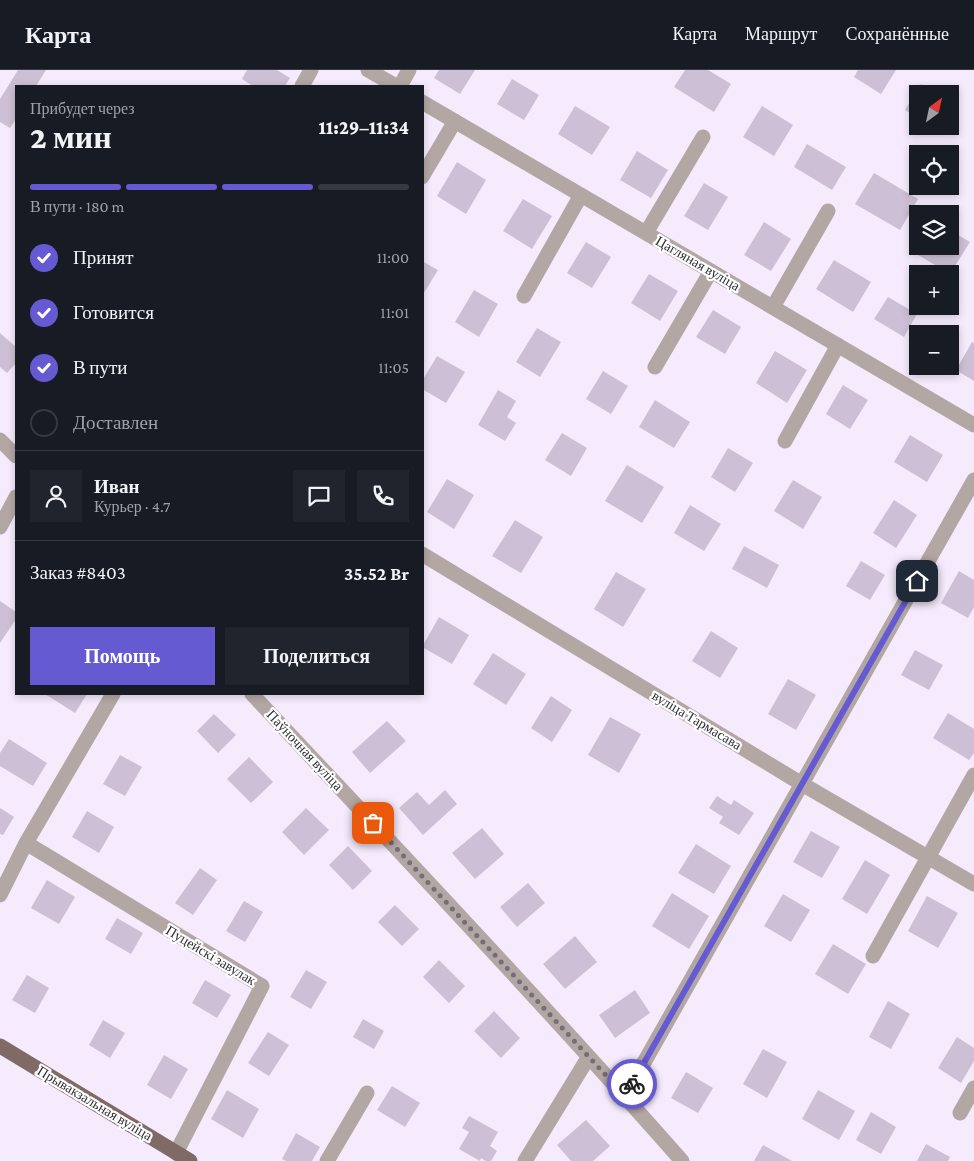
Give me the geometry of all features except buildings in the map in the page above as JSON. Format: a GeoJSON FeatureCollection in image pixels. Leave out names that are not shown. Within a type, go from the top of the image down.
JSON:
{"type":"FeatureCollection","features":[{"type":"Feature","properties":{"kind":"main road","name":"Прывакзальная вуліца"},"geometry":{"type":"LineString","coordinates":[[0,1046],[190,1161]]}},
{"type":"Feature","properties":{"kind":"street"},"geometry":{"type":"LineString","coordinates":[[303,85],[311,70]]}},
{"type":"Feature","properties":{"kind":"street"},"geometry":{"type":"LineString","coordinates":[[368,70],[394,85]]}},
{"type":"Feature","properties":{"kind":"street"},"geometry":{"type":"LineString","coordinates":[[401,85],[409,70]]}},
{"type":"Feature","properties":{"kind":"street","name":"Цагляная вуліца"},"geometry":{"type":"LineString","coordinates":[[424,103],[974,425]]}},
{"type":"Feature","properties":{"kind":"street"},"geometry":{"type":"LineString","coordinates":[[424,174],[455,121]]}},
{"type":"Feature","properties":{"kind":"street"},"geometry":{"type":"LineString","coordinates":[[646,233],[703,137]]}},
{"type":"Feature","properties":{"kind":"street"},"geometry":{"type":"LineString","coordinates":[[524,296],[581,195]]}},
{"type":"Feature","properties":{"kind":"street"},"geometry":{"type":"LineString","coordinates":[[773,307],[828,211]]}},
{"type":"Feature","properties":{"kind":"street"},"geometry":{"type":"LineString","coordinates":[[655,367],[710,270]]}},
{"type":"Feature","properties":{"kind":"street"},"geometry":{"type":"LineString","coordinates":[[784,441],[838,345]]}},
{"type":"Feature","properties":{"kind":"street"},"geometry":{"type":"LineString","coordinates":[[0,440],[15,455]]}},
{"type":"Feature","properties":{"kind":"street"},"geometry":{"type":"LineString","coordinates":[[625,1096],[974,480]]}},
{"type":"Feature","properties":{"kind":"street"},"geometry":{"type":"LineString","coordinates":[[0,527],[15,499]]}},
{"type":"Feature","properties":{"kind":"street","name":"вуліца Тармасава"},"geometry":{"type":"LineString","coordinates":[[424,555],[802,784],[974,884]]}},
{"type":"Feature","properties":{"kind":"street"},"geometry":{"type":"LineString","coordinates":[[0,895],[26,843],[112,695]]}},
{"type":"Feature","properties":{"kind":"street","name":"Паўночная вуліца"},"geometry":{"type":"LineString","coordinates":[[253,695],[454,910],[588,1058],[625,1096],[682,1161]]}},
{"type":"Feature","properties":{"kind":"street"},"geometry":{"type":"LineString","coordinates":[[873,956],[974,775]]}},
{"type":"Feature","properties":{"kind":"street","name":"Пуцейскі завулак"},"geometry":{"type":"LineString","coordinates":[[26,843],[262,986],[176,1153]]}},
{"type":"Feature","properties":{"kind":"street"},"geometry":{"type":"LineString","coordinates":[[525,1161],[588,1058]]}},
{"type":"Feature","properties":{"kind":"street"},"geometry":{"type":"LineString","coordinates":[[960,1113],[974,1088]]}},
{"type":"Feature","properties":{"kind":"street"},"geometry":{"type":"LineString","coordinates":[[327,1161],[367,1092]]}},
{"type":"Feature","properties":{"kind":"way so far"},"geometry":{"type":"LineString","coordinates":[[373,823],[625,1096],[632,1084]]}},
{"type":"Feature","properties":{"kind":"route"},"geometry":{"type":"LineString","coordinates":[[632,1084],[917,581]]}}]}
